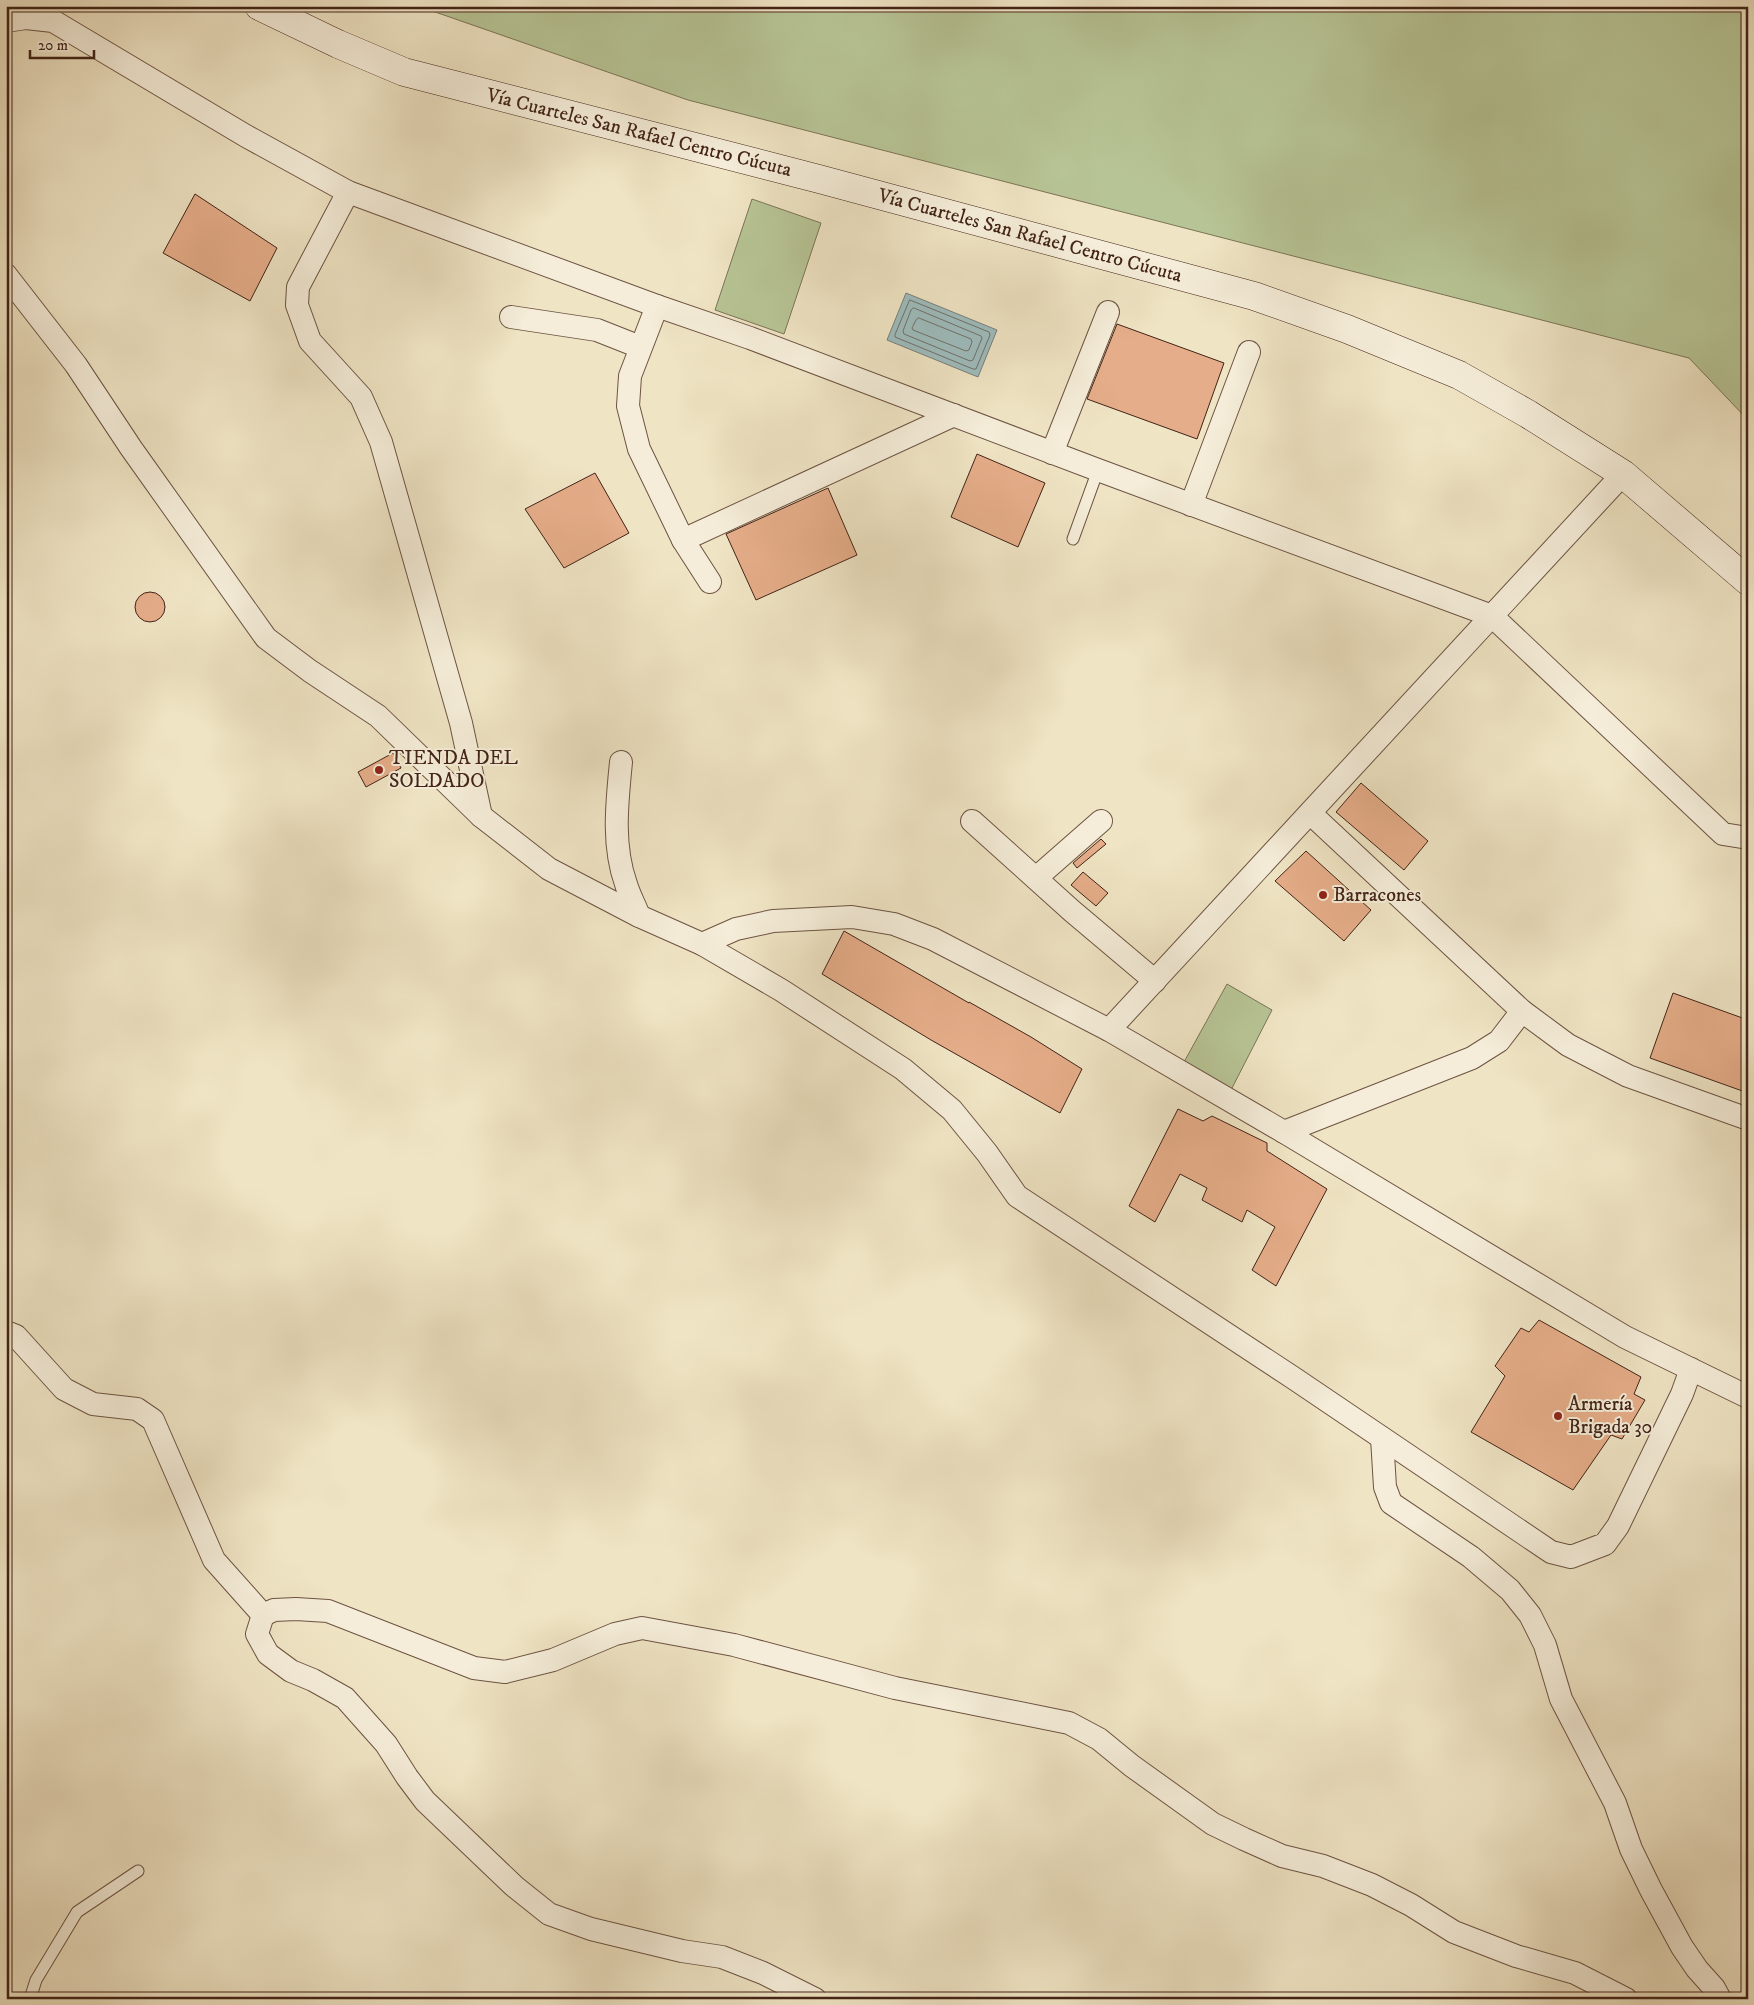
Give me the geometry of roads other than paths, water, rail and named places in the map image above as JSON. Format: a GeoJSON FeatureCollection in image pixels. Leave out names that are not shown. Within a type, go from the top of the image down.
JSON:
{"type":"FeatureCollection","features":[{"type":"Feature","properties":{"kind":"main road","name":"Vía Cuarteles San Rafael Centro Cúcuta"},"geometry":{"type":"LineString","coordinates":[[259,6],[338,44],[404,72],[819,179],[1254,296],[1348,329],[1459,375],[1528,414],[1623,474],[1748,581]]}},
{"type":"Feature","properties":{"kind":"street"},"geometry":{"type":"LineString","coordinates":[[6,21],[26,18],[52,21],[246,136],[348,192],[657,306],[750,338],[1190,505],[1492,616],[1723,834],[1748,838]]}},
{"type":"Feature","properties":{"kind":"street"},"geometry":{"type":"LineString","coordinates":[[348,192],[298,287],[297,304],[310,341],[361,397],[381,442],[461,724],[481,816]]}},
{"type":"Feature","properties":{"kind":"street"},"geometry":{"type":"LineString","coordinates":[[6,275],[76,365],[131,448],[266,638],[310,671],[378,716],[481,816],[549,869],[639,916],[702,944],[781,990],[903,1069],[952,1110],[1017,1196],[1551,1552],[1571,1557],[1605,1544],[1618,1526],[1682,1394],[1690,1369]]}},
{"type":"Feature","properties":{"kind":"street"},"geometry":{"type":"LineString","coordinates":[[657,306],[630,376],[628,406],[639,449],[684,540],[710,582]]}},
{"type":"Feature","properties":{"kind":"street"},"geometry":{"type":"LineString","coordinates":[[1052,453],[1108,312]]}},
{"type":"Feature","properties":{"kind":"street"},"geometry":{"type":"LineString","coordinates":[[511,317],[597,330],[640,347]]}},
{"type":"Feature","properties":{"kind":"street"},"geometry":{"type":"LineString","coordinates":[[1190,505],[1249,352]]}},
{"type":"Feature","properties":{"kind":"street"},"geometry":{"type":"LineString","coordinates":[[684,540],[954,415]]}},
{"type":"Feature","properties":{"kind":"street"},"geometry":{"type":"LineString","coordinates":[[1109,1030],[1623,474]]}},
{"type":"Feature","properties":{"kind":"street"},"geometry":{"type":"LineString","coordinates":[[621,762],[616,811],[618,847],[625,882],[639,916]]}},
{"type":"Feature","properties":{"kind":"street"},"geometry":{"type":"LineString","coordinates":[[1310,813],[1522,1011],[1568,1045],[1628,1076],[1748,1119]]}},
{"type":"Feature","properties":{"kind":"street"},"geometry":{"type":"LineString","coordinates":[[972,821],[1155,981]]}},
{"type":"Feature","properties":{"kind":"street"},"geometry":{"type":"LineString","coordinates":[[1036,878],[1101,821]]}},
{"type":"Feature","properties":{"kind":"street"},"geometry":{"type":"LineString","coordinates":[[702,944],[736,929],[773,920],[852,917],[894,924],[933,939],[1109,1030],[1284,1132],[1625,1337],[1748,1397]]}},
{"type":"Feature","properties":{"kind":"street"},"geometry":{"type":"LineString","coordinates":[[1284,1132],[1472,1058],[1499,1040],[1522,1011]]}},
{"type":"Feature","properties":{"kind":"street"},"geometry":{"type":"LineString","coordinates":[[6,1332],[16,1336],[64,1389],[92,1404],[137,1409],[153,1420],[214,1560],[263,1615]]}},
{"type":"Feature","properties":{"kind":"street"},"geometry":{"type":"LineString","coordinates":[[1382,1438],[1385,1488],[1391,1503],[1486,1570],[1510,1590],[1530,1615],[1546,1644],[1561,1699],[1615,1803],[1631,1849],[1650,1890],[1682,1947],[1697,1969],[1714,1988],[1720,1999]]}},
{"type":"Feature","properties":{"kind":"street"},"geometry":{"type":"LineString","coordinates":[[815,1999],[763,1972],[722,1957],[682,1951],[591,1929],[549,1914],[514,1886],[424,1801],[386,1744],[345,1698],[313,1680],[291,1671],[268,1654],[257,1634],[263,1615],[274,1610],[328,1611],[474,1668],[505,1672],[553,1660],[614,1634],[642,1628],[734,1645],[895,1688],[1069,1723],[1099,1739],[1172,1796],[1213,1824],[1282,1856],[1323,1866],[1372,1885],[1411,1905],[1454,1932],[1516,1956],[1575,1973],[1626,1999]]}},
{"type":"Feature","properties":{"kind":"lane"},"geometry":{"type":"LineString","coordinates":[[1073,539],[1098,470]]}},
{"type":"Feature","properties":{"kind":"lane"},"geometry":{"type":"LineString","coordinates":[[30,1999],[36,1980],[77,1912],[138,1871]]}},
{"type":"Feature","properties":{"kind":"water"},"geometry":{"type":"Polygon","coordinates":[[[906,293],[997,330],[978,377],[887,340],[906,293]]]}},
{"type":"Feature","properties":{"kind":"place","name":"TIENDA DEL SOLDADO"},"geometry":{"type":"Point","coordinates":[379,770]}},
{"type":"Feature","properties":{"kind":"place","name":"Barracones"},"geometry":{"type":"Point","coordinates":[1323,895]}},
{"type":"Feature","properties":{"kind":"place","name":"Armería Brigada 30"},"geometry":{"type":"Point","coordinates":[1558,1416]}}]}
